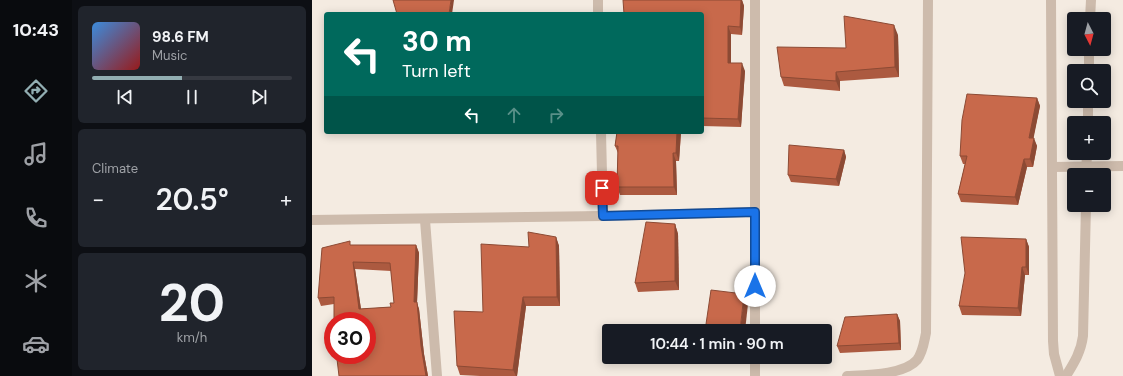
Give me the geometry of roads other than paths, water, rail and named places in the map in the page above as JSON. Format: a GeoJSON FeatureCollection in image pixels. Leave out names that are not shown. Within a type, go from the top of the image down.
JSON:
{"type":"FeatureCollection","features":[{"type":"Feature","properties":{"kind":"street"},"geometry":{"type":"LineString","coordinates":[[598,0],[598,12]]}},
{"type":"Feature","properties":{"kind":"street"},"geometry":{"type":"LineString","coordinates":[[755,0],[755,324]]}},
{"type":"Feature","properties":{"kind":"street"},"geometry":{"type":"LineString","coordinates":[[847,376],[889,372],[903,368],[916,360],[924,346],[926,333],[928,0]]}},
{"type":"Feature","properties":{"kind":"street"},"geometry":{"type":"LineString","coordinates":[[1051,0],[1053,342],[1054,354],[1060,376]]}},
{"type":"Feature","properties":{"kind":"street"},"geometry":{"type":"LineString","coordinates":[[1090,12],[1091,0]]}},
{"type":"Feature","properties":{"kind":"street"},"geometry":{"type":"LineString","coordinates":[[601,134],[603,216]]}},
{"type":"Feature","properties":{"kind":"street"},"geometry":{"type":"LineString","coordinates":[[1108,168],[1123,166]]}},
{"type":"Feature","properties":{"kind":"street"},"geometry":{"type":"LineString","coordinates":[[1052,167],[1067,169]]}},
{"type":"Feature","properties":{"kind":"street"},"geometry":{"type":"LineString","coordinates":[[312,220],[425,220],[755,212]]}},
{"type":"Feature","properties":{"kind":"street"},"geometry":{"type":"LineString","coordinates":[[1066,376],[1081,349],[1083,336],[1086,212]]}},
{"type":"Feature","properties":{"kind":"street"},"geometry":{"type":"LineString","coordinates":[[425,220],[436,376]]}},
{"type":"Feature","properties":{"kind":"street"},"geometry":{"type":"LineString","coordinates":[[755,364],[755,376]]}}]}
